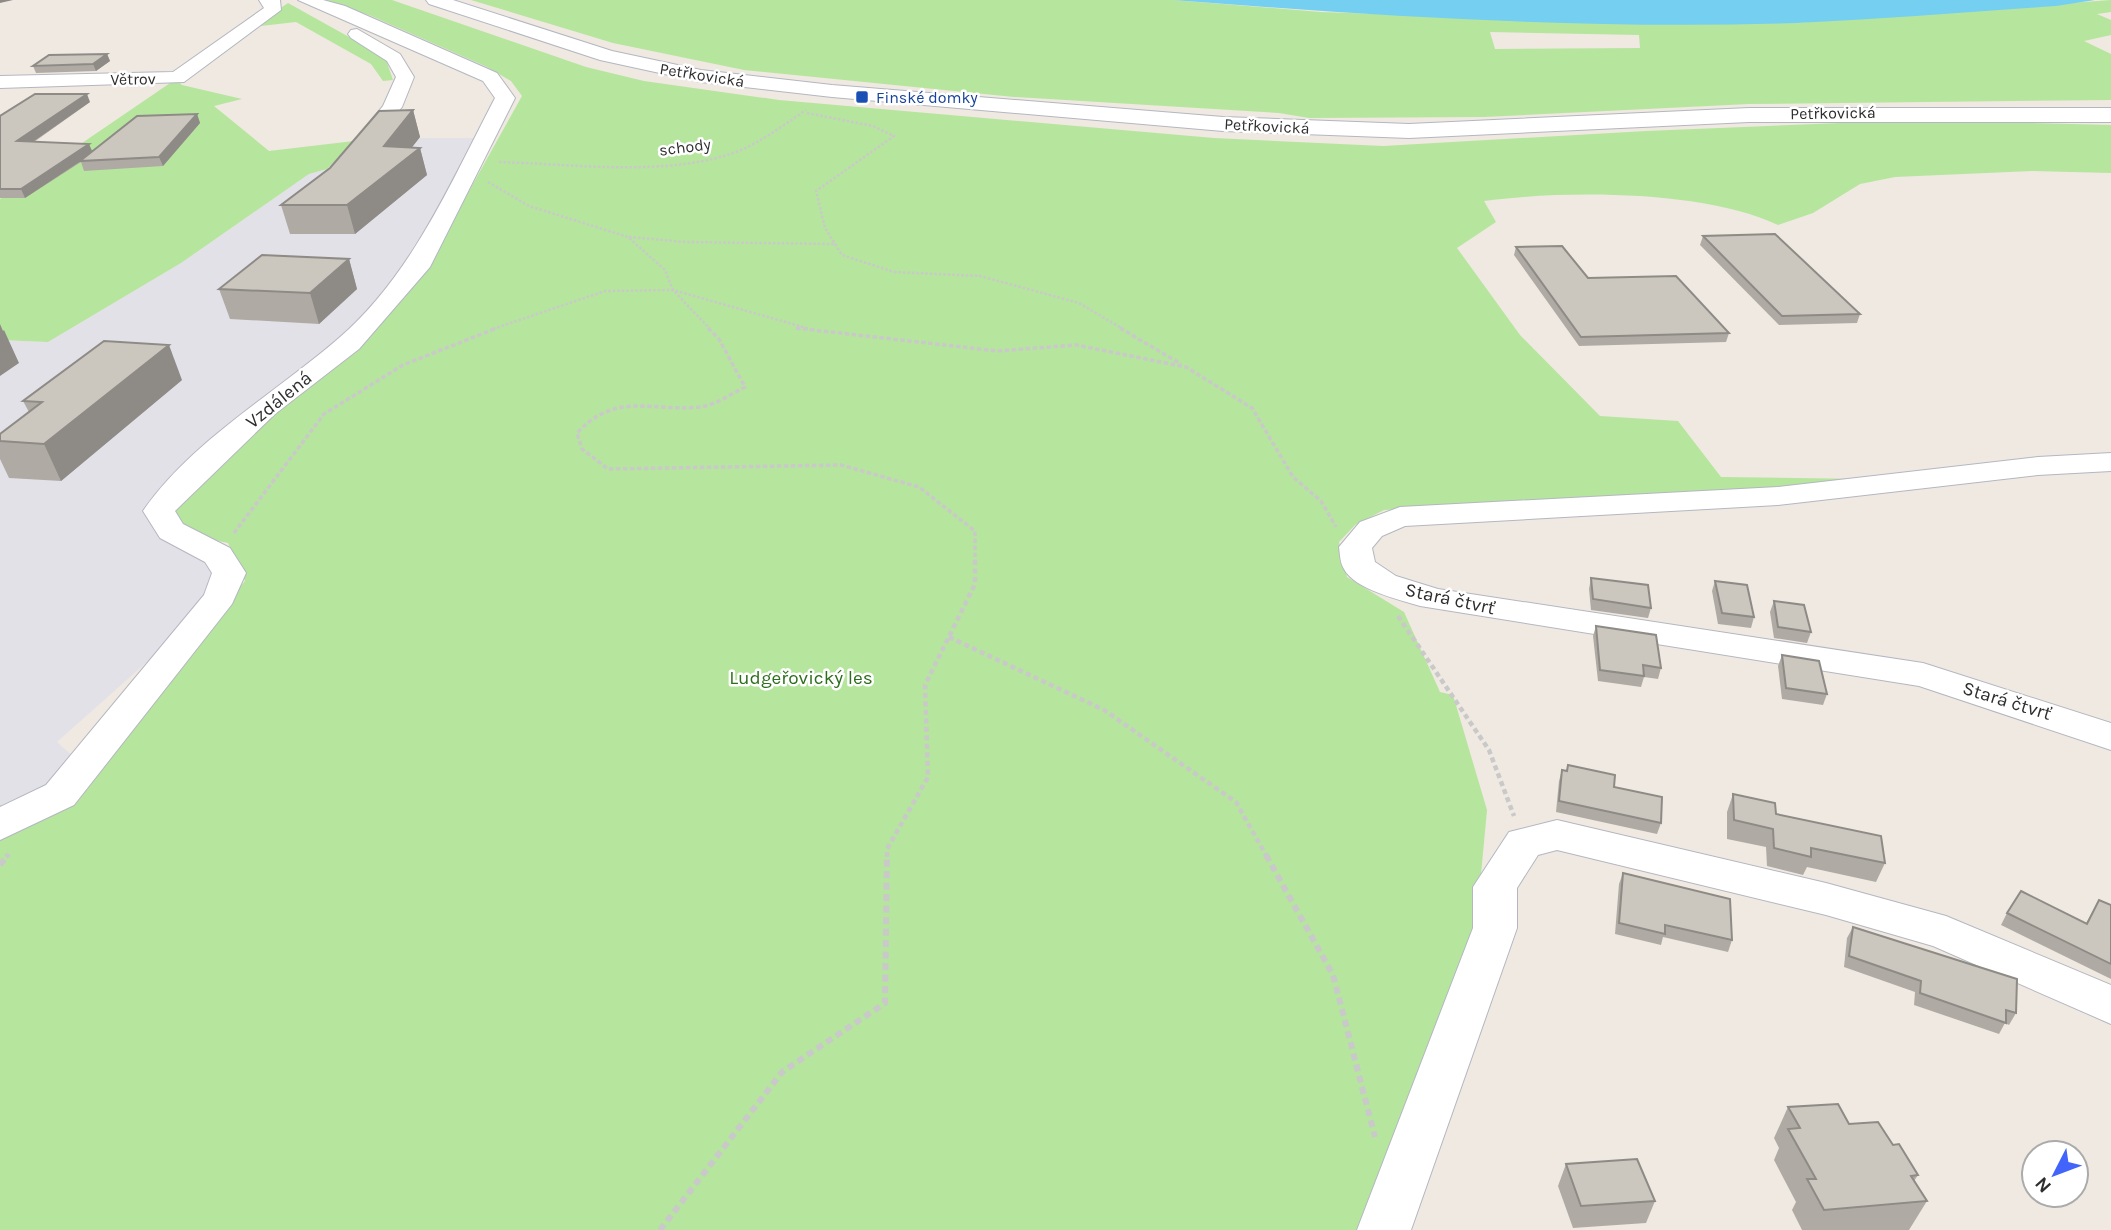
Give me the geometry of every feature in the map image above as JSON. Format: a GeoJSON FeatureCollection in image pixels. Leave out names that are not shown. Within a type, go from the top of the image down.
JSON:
{"type":"FeatureCollection","features":[{"type":"Feature","properties":{"kind":"street","name":"Větrov"},"geometry":{"type":"LineString","coordinates":[[0,82],[177,78],[273,10],[272,1],[267,0]]}},
{"type":"Feature","properties":{"kind":"street"},"geometry":{"type":"LineString","coordinates":[[296,0],[371,41],[394,58],[405,77],[391,107],[351,159]]}},
{"type":"Feature","properties":{"kind":"street","name":"Vzdálená"},"geometry":{"type":"LineString","coordinates":[[218,555],[171,531],[159,511],[176,490],[265,408],[350,343],[421,262],[470,171],[505,98],[490,77],[339,10],[306,0]]}},
{"type":"Feature","properties":{"kind":"street","name":"Petřkovická"},"geometry":{"type":"LineString","coordinates":[[435,0],[638,64],[716,78],[832,91],[1232,125],[1341,130],[1472,129],[1798,114],[2111,115]]}},
{"type":"Feature","properties":{"kind":"street"},"geometry":{"type":"LineString","coordinates":[[1363,570],[1355,547],[1371,529],[1400,516],[1764,497],[2038,466],[2111,462]]}},
{"type":"Feature","properties":{"kind":"street"},"geometry":{"type":"LineString","coordinates":[[0,825],[60,795],[220,597],[229,573],[218,555]]}},
{"type":"Feature","properties":{"kind":"street","name":"Stará čtvrť"},"geometry":{"type":"LineString","coordinates":[[1363,570],[1384,583],[1432,599],[1923,675],[2059,717],[2111,737]]}},
{"type":"Feature","properties":{"kind":"street"},"geometry":{"type":"LineString","coordinates":[[1384,1230],[1495,928],[1495,887],[1524,843],[1557,835],[1826,899],[1946,933],[2111,1005]]}},
{"type":"Feature","properties":{"kind":"path","name":"schody"},"geometry":{"type":"LineString","coordinates":[[498,162],[631,164],[697,161],[740,150],[832,91]]}},
{"type":"Feature","properties":{"kind":"path"},"geometry":{"type":"LineString","coordinates":[[803,112],[873,126],[894,136],[843,169],[816,191],[825,228],[842,255],[894,272],[980,276],[1079,303],[1252,408],[1293,477],[1321,501],[1363,570],[1489,750],[1524,843]]}},
{"type":"Feature","properties":{"kind":"path"},"geometry":{"type":"LineString","coordinates":[[470,171],[529,206],[628,237],[685,242],[836,244]]}},
{"type":"Feature","properties":{"kind":"path"},"geometry":{"type":"LineString","coordinates":[[628,237],[665,270],[673,290],[719,339],[745,387],[702,407],[628,404],[589,416],[577,433],[582,449],[608,468],[841,465],[919,487],[975,531],[975,584],[925,685],[928,776],[887,849],[885,1003],[782,1072],[660,1230]]}},
{"type":"Feature","properties":{"kind":"path"},"geometry":{"type":"LineString","coordinates":[[218,555],[324,414],[403,365],[499,327],[605,292],[673,290],[797,328],[997,351],[1076,345],[1186,367]]}},
{"type":"Feature","properties":{"kind":"path"},"geometry":{"type":"LineString","coordinates":[[949,637],[1104,710],[1236,802],[1332,975],[1376,1142]]}},
{"type":"Feature","properties":{"kind":"shaded area"},"geometry":{"type":"Polygon","coordinates":[[[357,138],[480,138],[412,260],[339,344],[159,494],[146,516],[159,536],[206,560],[220,597],[57,742],[77,760],[53,787],[12,806],[0,805],[0,340],[48,342],[181,263],[309,174],[327,169],[357,138]]]}},
{"type":"Feature","properties":{"kind":"green space","name":"Ludgeřovický les"},"geometry":{"type":"Polygon","coordinates":[[[321,0],[392,0],[586,67],[644,81],[779,100],[1214,138],[1383,146],[1646,131],[1915,120],[2111,125],[2111,173],[2032,171],[1895,177],[1860,184],[1813,213],[1778,225],[1747,213],[1674,199],[1554,195],[1484,201],[1496,222],[1457,248],[1520,335],[1600,416],[1678,421],[1721,477],[1867,479],[1810,486],[1384,510],[1355,525],[1339,542],[1347,577],[1404,612],[1440,692],[1453,695],[1487,810],[1476,928],[1359,1230],[0,1230],[0,805],[48,817],[245,581],[228,543],[171,531],[174,506],[430,261],[522,96],[511,81],[487,67],[369,15],[321,0]]]}},
{"type":"Feature","properties":{"kind":"green space"},"geometry":{"type":"Polygon","coordinates":[[[471,0],[1173,0],[1321,12],[1646,23],[1796,23],[2111,0],[2111,12],[2097,14],[2111,20],[2111,35],[2084,41],[2111,54],[2111,100],[1749,104],[1484,117],[1309,118],[1279,113],[1014,97],[744,70],[613,43],[471,0]],[[1490,32],[1495,49],[1640,48],[1639,35],[1490,32]]]}},
{"type":"Feature","properties":{"kind":"green space"},"geometry":{"type":"Polygon","coordinates":[[[288,3],[385,57],[393,80],[383,81],[371,64],[296,22],[252,27],[288,3]]]}},
{"type":"Feature","properties":{"kind":"green space"},"geometry":{"type":"Polygon","coordinates":[[[176,79],[182,85],[242,99],[214,106],[269,151],[354,141],[327,169],[309,174],[181,263],[48,342],[0,340],[0,199],[176,79]]]}},
{"type":"Feature","properties":{"kind":"water"},"geometry":{"type":"Polygon","coordinates":[[[1173,0],[2095,0],[2056,6],[1797,23],[1641,25],[1485,20],[1173,0]]]}},
{"type":"Feature","properties":{"kind":"building"},"geometry":{"type":"Polygon","coordinates":[[[107,54],[93,64],[33,66],[49,55],[107,54]]]}},
{"type":"Feature","properties":{"kind":"building"},"geometry":{"type":"Polygon","coordinates":[[[35,94],[87,94],[17,141],[89,144],[21,189],[0,189],[0,116],[35,94]]]}},
{"type":"Feature","properties":{"kind":"building"},"geometry":{"type":"Polygon","coordinates":[[[413,110],[384,146],[420,148],[347,205],[281,205],[330,168],[379,111],[413,110]]]}},
{"type":"Feature","properties":{"kind":"building"},"geometry":{"type":"Polygon","coordinates":[[[197,114],[159,157],[80,161],[137,116],[197,114]]]}},
{"type":"Feature","properties":{"kind":"building"},"geometry":{"type":"Polygon","coordinates":[[[1775,234],[1860,314],[1782,316],[1703,236],[1775,234]]]}},
{"type":"Feature","properties":{"kind":"building"},"geometry":{"type":"Polygon","coordinates":[[[1562,246],[1588,278],[1676,276],[1729,333],[1581,337],[1516,247],[1562,246]]]}},
{"type":"Feature","properties":{"kind":"building"},"geometry":{"type":"Polygon","coordinates":[[[262,255],[349,259],[310,293],[219,289],[262,255]]]}},
{"type":"Feature","properties":{"kind":"building"},"geometry":{"type":"Polygon","coordinates":[[[104,341],[169,345],[44,444],[0,441],[0,434],[42,402],[23,401],[104,341]]]}},
{"type":"Feature","properties":{"kind":"building"},"geometry":{"type":"Polygon","coordinates":[[[1591,578],[1648,585],[1651,608],[1593,599],[1591,578]]]}},
{"type":"Feature","properties":{"kind":"building"},"geometry":{"type":"Polygon","coordinates":[[[1715,581],[1747,585],[1754,617],[1722,613],[1715,581]]]}},
{"type":"Feature","properties":{"kind":"building"},"geometry":{"type":"Polygon","coordinates":[[[1774,601],[1804,605],[1811,632],[1778,627],[1774,601]]]}},
{"type":"Feature","properties":{"kind":"building"},"geometry":{"type":"Polygon","coordinates":[[[1596,626],[1656,635],[1661,668],[1643,665],[1644,676],[1600,670],[1596,626]]]}},
{"type":"Feature","properties":{"kind":"building"},"geometry":{"type":"Polygon","coordinates":[[[1782,655],[1819,661],[1827,694],[1786,688],[1782,655]]]}},
{"type":"Feature","properties":{"kind":"building"},"geometry":{"type":"Polygon","coordinates":[[[1568,765],[1615,775],[1614,787],[1662,797],[1661,823],[1559,801],[1562,770],[1567,771],[1568,765]]]}},
{"type":"Feature","properties":{"kind":"building"},"geometry":{"type":"Polygon","coordinates":[[[1733,794],[1775,803],[1776,814],[1881,836],[1885,863],[1811,848],[1811,857],[1774,848],[1773,829],[1734,820],[1733,794]]]}},
{"type":"Feature","properties":{"kind":"building"},"geometry":{"type":"Polygon","coordinates":[[[1623,873],[1730,899],[1732,940],[1665,925],[1665,934],[1619,923],[1623,873]]]}},
{"type":"Feature","properties":{"kind":"building"},"geometry":{"type":"Polygon","coordinates":[[[2021,891],[2087,924],[2099,900],[2111,905],[2111,964],[2007,913],[2021,891]]]}},
{"type":"Feature","properties":{"kind":"building"},"geometry":{"type":"Polygon","coordinates":[[[1853,927],[2017,979],[2016,1013],[2006,1010],[2006,1023],[1920,993],[1921,981],[1849,956],[1853,927]]]}},
{"type":"Feature","properties":{"kind":"building"},"geometry":{"type":"Polygon","coordinates":[[[1838,1104],[1849,1124],[1878,1122],[1893,1145],[1899,1144],[1918,1175],[1911,1176],[1927,1201],[1824,1210],[1807,1179],[1816,1179],[1788,1129],[1800,1128],[1788,1107],[1838,1104]]]}},
{"type":"Feature","properties":{"kind":"building"},"geometry":{"type":"Polygon","coordinates":[[[1637,1159],[1655,1201],[1581,1206],[1566,1164],[1637,1159]]]}},
{"type":"Feature","properties":{"kind":"place","name":"Finské domky"},"geometry":{"type":"Point","coordinates":[862,97]}}]}
